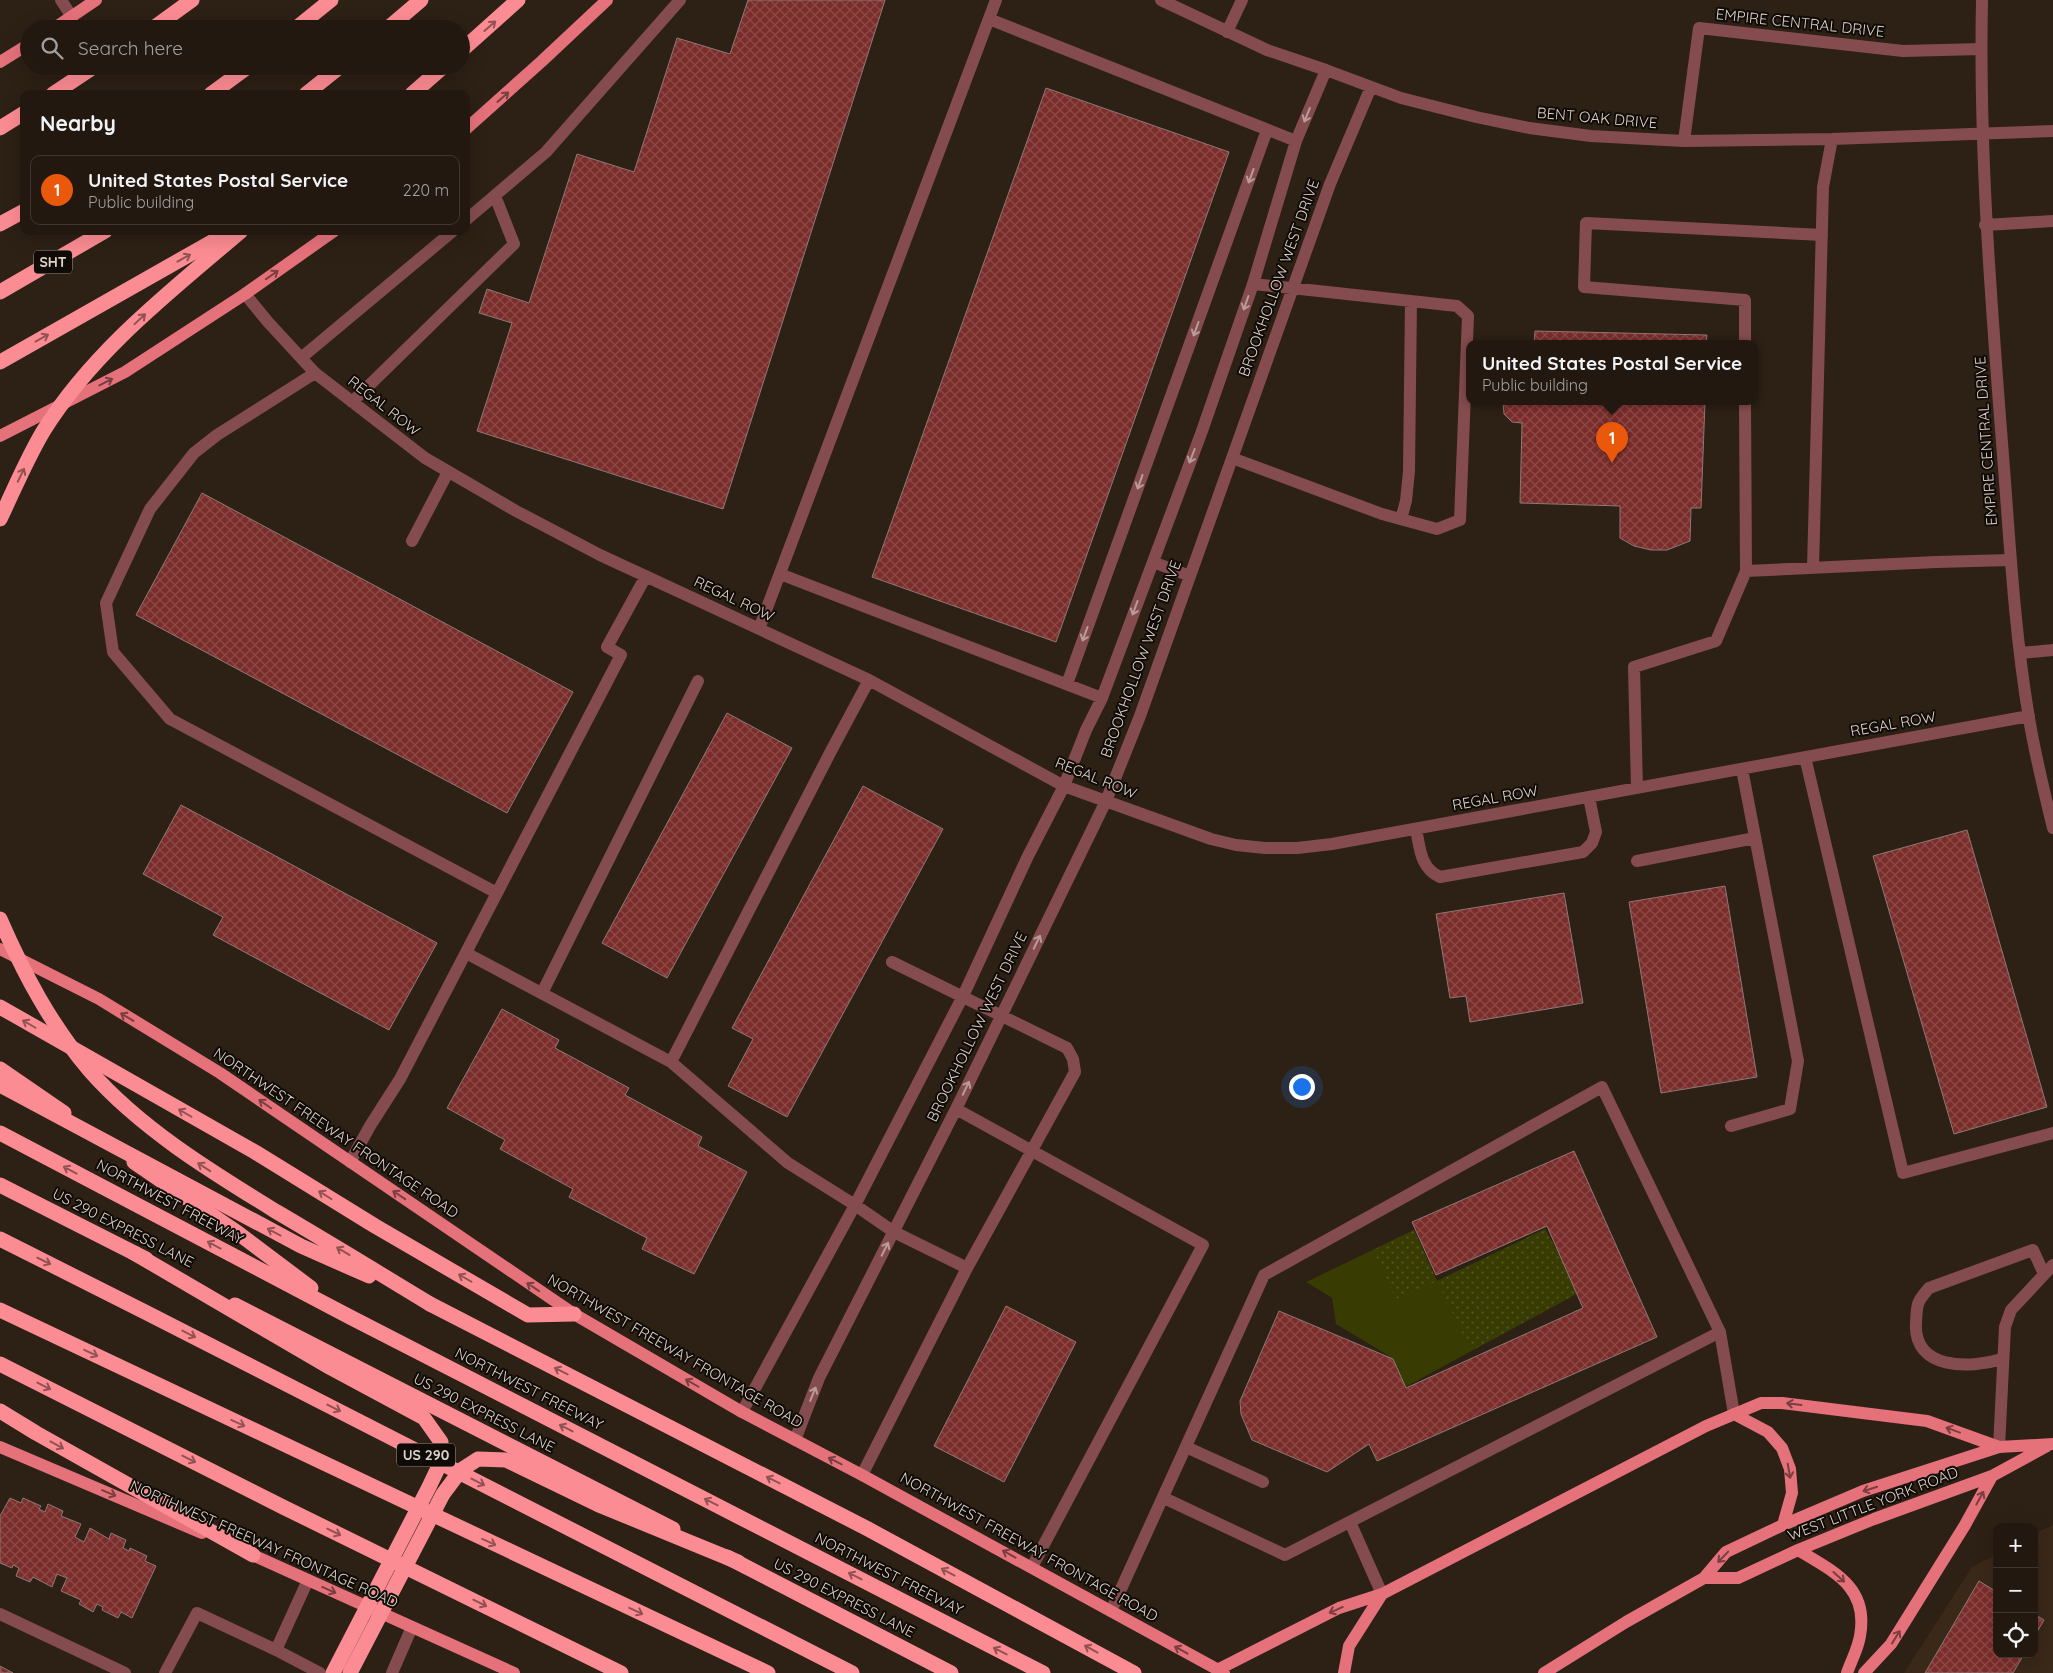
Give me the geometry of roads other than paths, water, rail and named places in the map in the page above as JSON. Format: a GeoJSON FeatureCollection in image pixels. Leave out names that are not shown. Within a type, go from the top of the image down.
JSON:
{"type":"FeatureCollection","features":[{"type":"Feature","properties":{"kind":"highway"},"geometry":{"type":"LineString","coordinates":[[164,20],[192,0]]}},
{"type":"Feature","properties":{"kind":"highway"},"geometry":{"type":"LineString","coordinates":[[306,20],[331,0]]}},
{"type":"Feature","properties":{"kind":"highway"},"geometry":{"type":"LineString","coordinates":[[397,20],[420,0]]}},
{"type":"Feature","properties":{"kind":"highway"},"geometry":{"type":"LineString","coordinates":[[470,43],[518,0]]}},
{"type":"Feature","properties":{"kind":"highway"},"geometry":{"type":"LineString","coordinates":[[59,90],[82,75]]}},
{"type":"Feature","properties":{"kind":"highway"},"geometry":{"type":"LineString","coordinates":[[217,90],[239,75]]}},
{"type":"Feature","properties":{"kind":"highway"},"geometry":{"type":"LineString","coordinates":[[311,90],[330,75]]}},
{"type":"Feature","properties":{"kind":"highway"},"geometry":{"type":"LineString","coordinates":[[417,90],[434,75]]}},
{"type":"Feature","properties":{"kind":"highway"},"geometry":{"type":"LineString","coordinates":[[0,128],[20,116]]}},
{"type":"Feature","properties":{"kind":"highway"},"geometry":{"type":"LineString","coordinates":[[0,224],[20,213]]}},
{"type":"Feature","properties":{"kind":"highway","name":"SHT"},"geometry":{"type":"LineString","coordinates":[[0,292],[98,235]]}},
{"type":"Feature","properties":{"kind":"highway"},"geometry":{"type":"LineString","coordinates":[[0,362],[224,235]]}},
{"type":"Feature","properties":{"kind":"highway"},"geometry":{"type":"LineString","coordinates":[[0,519],[44,431],[75,388],[115,343],[159,302],[237,235]]}},
{"type":"Feature","properties":{"kind":"highway"},"geometry":{"type":"LineString","coordinates":[[0,919],[39,1001],[63,1037],[91,1072],[123,1104],[200,1166],[430,1304]]}},
{"type":"Feature","properties":{"kind":"highway"},"geometry":{"type":"LineString","coordinates":[[0,1008],[255,1152],[376,1226],[528,1315],[574,1314]]}},
{"type":"Feature","properties":{"kind":"highway"},"geometry":{"type":"LineString","coordinates":[[0,1069],[238,1233],[350,1317]]}},
{"type":"Feature","properties":{"kind":"highway"},"geometry":{"type":"LineString","coordinates":[[0,1085],[301,1246],[430,1304],[877,1533],[1134,1673]]}},
{"type":"Feature","properties":{"kind":"highway","name":"NORTHWEST FREEWAY"},"geometry":{"type":"LineString","coordinates":[[0,1133],[350,1317],[1043,1673]]}},
{"type":"Feature","properties":{"kind":"highway","name":"US 290 EXPRESS LANE"},"geometry":{"type":"LineString","coordinates":[[0,1185],[738,1562],[951,1673]]}},
{"type":"Feature","properties":{"kind":"highway","name":"US 290"},"geometry":{"type":"LineString","coordinates":[[0,1239],[852,1673]]}},
{"type":"Feature","properties":{"kind":"highway"},"geometry":{"type":"LineString","coordinates":[[134,1253],[332,1368],[424,1418],[441,1442],[438,1468],[430,1487],[333,1673]]}},
{"type":"Feature","properties":{"kind":"highway"},"geometry":{"type":"LineString","coordinates":[[0,1310],[768,1673]]}},
{"type":"Feature","properties":{"kind":"highway"},"geometry":{"type":"LineString","coordinates":[[0,1364],[285,1508],[622,1673]]}},
{"type":"Feature","properties":{"kind":"highway"},"geometry":{"type":"LineString","coordinates":[[0,1411],[253,1555]]}},
{"type":"Feature","properties":{"kind":"highway"},"geometry":{"type":"LineString","coordinates":[[350,1673],[443,1494],[461,1470],[478,1459],[506,1460],[599,1505],[738,1562]]}},
{"type":"Feature","properties":{"kind":"main road"},"geometry":{"type":"LineString","coordinates":[[67,20],[96,0]]}},
{"type":"Feature","properties":{"kind":"main road"},"geometry":{"type":"LineString","coordinates":[[470,125],[607,0]]}},
{"type":"Feature","properties":{"kind":"main road"},"geometry":{"type":"LineString","coordinates":[[0,62],[20,50]]}},
{"type":"Feature","properties":{"kind":"main road"},"geometry":{"type":"LineString","coordinates":[[0,436],[125,372],[245,294],[328,235]]}},
{"type":"Feature","properties":{"kind":"main road","name":"NORTHWEST FREEWAY FRONTAGE ROAD"},"geometry":{"type":"LineString","coordinates":[[0,949],[98,1000],[212,1068],[574,1314],[742,1412],[862,1475],[1221,1671]]}},
{"type":"Feature","properties":{"kind":"main road"},"geometry":{"type":"LineString","coordinates":[[1221,1671],[1339,1608],[1382,1594],[1706,1426],[1761,1403],[1782,1403],[1927,1420],[1999,1447]]}},
{"type":"Feature","properties":{"kind":"main road"},"geometry":{"type":"LineString","coordinates":[[1734,1414],[1768,1432],[1782,1448],[1790,1469],[1792,1493],[1783,1525]]}},
{"type":"Feature","properties":{"kind":"main road","name":"WEST LITTLE YORK ROAD"},"geometry":{"type":"LineString","coordinates":[[1544,1673],[1626,1622],[1704,1578],[1726,1552],[1783,1525],[1863,1491],[1999,1447],[2052,1444]]}},
{"type":"Feature","properties":{"kind":"main road","name":"WEST LITTLE YORK ROAD"},"geometry":{"type":"LineString","coordinates":[[1704,1578],[1738,1578],[1798,1550],[1874,1519],[1992,1476],[2052,1444]]}},
{"type":"Feature","properties":{"kind":"main road","name":"NORTHWEST FREEWAY FRONTAGE ROAD"},"geometry":{"type":"LineString","coordinates":[[0,1447],[253,1555],[514,1673]]}},
{"type":"Feature","properties":{"kind":"main road"},"geometry":{"type":"LineString","coordinates":[[1864,1673],[1892,1644],[1965,1525],[1992,1476]]}},
{"type":"Feature","properties":{"kind":"main road"},"geometry":{"type":"LineString","coordinates":[[1798,1550],[1832,1571],[1855,1592],[1862,1613],[1860,1637],[1847,1673]]}},
{"type":"Feature","properties":{"kind":"main road"},"geometry":{"type":"LineString","coordinates":[[1344,1673],[1349,1646],[1382,1594]]}},
{"type":"Feature","properties":{"kind":"street"},"geometry":{"type":"LineString","coordinates":[[61,0],[72,17]]}},
{"type":"Feature","properties":{"kind":"street"},"geometry":{"type":"LineString","coordinates":[[470,217],[546,152],[680,0]]}},
{"type":"Feature","properties":{"kind":"street"},"geometry":{"type":"LineString","coordinates":[[759,629],[996,0]]}},
{"type":"Feature","properties":{"kind":"street","name":"BENT OAK DRIVE"},"geometry":{"type":"LineString","coordinates":[[1161,0],[1266,50],[1410,101],[1476,118],[1529,128],[1591,136],[1684,141],[1832,139],[2053,131]]}},
{"type":"Feature","properties":{"kind":"street"},"geometry":{"type":"LineString","coordinates":[[1228,32],[1242,0]]}},
{"type":"Feature","properties":{"kind":"street","name":"EMPIRE CENTRAL DRIVE"},"geometry":{"type":"LineString","coordinates":[[1982,0],[1982,134],[1986,225],[2012,560],[2020,653],[2028,716],[2039,772],[2051,808],[2053,828]]}},
{"type":"Feature","properties":{"kind":"street"},"geometry":{"type":"LineString","coordinates":[[989,19],[1296,141]]}},
{"type":"Feature","properties":{"kind":"street","name":"EMPIRE CENTRAL DRIVE"},"geometry":{"type":"LineString","coordinates":[[1684,141],[1699,28],[1903,50],[1981,49]]}},
{"type":"Feature","properties":{"kind":"street","name":"BROOKHOLLOW WEST DRIVE"},"geometry":{"type":"LineString","coordinates":[[742,1412],[855,1205],[963,996],[1028,856],[1064,786],[1086,730],[1102,698],[1202,431],[1252,284],[1296,141],[1326,70]]}},
{"type":"Feature","properties":{"kind":"street","name":"BROOKHOLLOW WEST DRIVE"},"geometry":{"type":"LineString","coordinates":[[795,1440],[819,1378],[956,1109],[1106,800],[1140,716],[1330,184],[1371,87]]}},
{"type":"Feature","properties":{"kind":"street"},"geometry":{"type":"LineString","coordinates":[[1067,684],[1268,130]]}},
{"type":"Feature","properties":{"kind":"street"},"geometry":{"type":"LineString","coordinates":[[1813,568],[1823,187],[1832,139]]}},
{"type":"Feature","properties":{"kind":"street"},"geometry":{"type":"LineString","coordinates":[[352,402],[514,244],[495,196]]}},
{"type":"Feature","properties":{"kind":"street"},"geometry":{"type":"LineString","coordinates":[[1986,225],[2053,221]]}},
{"type":"Feature","properties":{"kind":"street"},"geometry":{"type":"LineString","coordinates":[[1745,340],[1745,300],[1584,287],[1586,222],[1822,235]]}},
{"type":"Feature","properties":{"kind":"street"},"geometry":{"type":"LineString","coordinates":[[301,358],[448,235]]}},
{"type":"Feature","properties":{"kind":"street"},"geometry":{"type":"LineString","coordinates":[[1252,284],[1457,306],[1468,316],[1467,340]]}},
{"type":"Feature","properties":{"kind":"street","name":"REGAL ROW"},"geometry":{"type":"LineString","coordinates":[[245,294],[315,373],[425,458],[516,511],[600,555],[869,680],[1064,786],[1211,839],[1236,845],[1265,848],[1297,848],[1332,844],[2028,716]]}},
{"type":"Feature","properties":{"kind":"street"},"geometry":{"type":"LineString","coordinates":[[1401,519],[1406,501],[1408,470],[1411,301]]}},
{"type":"Feature","properties":{"kind":"street"},"geometry":{"type":"LineString","coordinates":[[1232,458],[1382,514],[1437,529],[1460,520],[1466,367]]}},
{"type":"Feature","properties":{"kind":"street"},"geometry":{"type":"LineString","coordinates":[[315,373],[217,435],[194,453],[150,509],[106,603],[113,652],[170,719],[497,893]]}},
{"type":"Feature","properties":{"kind":"street"},"geometry":{"type":"LineString","coordinates":[[1637,788],[1634,667],[1716,642],[1746,571],[1745,405]]}},
{"type":"Feature","properties":{"kind":"street"},"geometry":{"type":"LineString","coordinates":[[412,541],[448,472]]}},
{"type":"Feature","properties":{"kind":"street"},"geometry":{"type":"LineString","coordinates":[[1746,571],[2012,560]]}},
{"type":"Feature","properties":{"kind":"street"},"geometry":{"type":"LineString","coordinates":[[1153,562],[1190,576]]}},
{"type":"Feature","properties":{"kind":"street"},"geometry":{"type":"LineString","coordinates":[[780,574],[1102,698]]}},
{"type":"Feature","properties":{"kind":"street"},"geometry":{"type":"LineString","coordinates":[[350,1162],[400,1079],[621,655],[606,647],[646,576]]}},
{"type":"Feature","properties":{"kind":"street"},"geometry":{"type":"LineString","coordinates":[[2020,653],[2053,650]]}},
{"type":"Feature","properties":{"kind":"street"},"geometry":{"type":"LineString","coordinates":[[671,1062],[869,680]]}},
{"type":"Feature","properties":{"kind":"street"},"geometry":{"type":"LineString","coordinates":[[542,993],[698,681]]}},
{"type":"Feature","properties":{"kind":"street"},"geometry":{"type":"LineString","coordinates":[[1805,757],[1903,1172],[2053,1133]]}},
{"type":"Feature","properties":{"kind":"street"},"geometry":{"type":"LineString","coordinates":[[1731,1126],[1790,1110],[1798,1062],[1742,769]]}},
{"type":"Feature","properties":{"kind":"street"},"geometry":{"type":"LineString","coordinates":[[1416,829],[1423,864],[1431,873],[1440,877],[1583,852],[1592,843],[1596,832],[1589,797]]}},
{"type":"Feature","properties":{"kind":"street"},"geometry":{"type":"LineString","coordinates":[[1637,861],[1755,838]]}},
{"type":"Feature","properties":{"kind":"street"},"geometry":{"type":"LineString","coordinates":[[466,953],[671,1062],[788,1163],[894,1232],[967,1268]]}},
{"type":"Feature","properties":{"kind":"street"},"geometry":{"type":"LineString","coordinates":[[862,1475],[967,1268],[1075,1072],[1073,1059],[1067,1048],[892,962]]}},
{"type":"Feature","properties":{"kind":"street"},"geometry":{"type":"LineString","coordinates":[[1111,1611],[1264,1275],[1602,1087],[1720,1332],[1734,1414]]}},
{"type":"Feature","properties":{"kind":"street"},"geometry":{"type":"LineString","coordinates":[[956,1109],[1203,1245],[1032,1567]]}},
{"type":"Feature","properties":{"kind":"street"},"geometry":{"type":"LineString","coordinates":[[1999,1447],[2005,1327],[2011,1310],[2049,1270],[2033,1250],[1929,1288],[1917,1302],[1915,1335],[1923,1352],[1942,1362],[1986,1364],[2002,1359]]}},
{"type":"Feature","properties":{"kind":"street"},"geometry":{"type":"LineString","coordinates":[[1164,1498],[1285,1555],[1720,1332]]}},
{"type":"Feature","properties":{"kind":"street"},"geometry":{"type":"LineString","coordinates":[[1186,1447],[1263,1482]]}},
{"type":"Feature","properties":{"kind":"street"},"geometry":{"type":"LineString","coordinates":[[1350,1522],[1382,1594]]}},
{"type":"Feature","properties":{"kind":"street"},"geometry":{"type":"LineString","coordinates":[[276,1650],[308,1580]]}},
{"type":"Feature","properties":{"kind":"street"},"geometry":{"type":"LineString","coordinates":[[165,1673],[196,1613],[276,1650],[320,1673]]}},
{"type":"Feature","properties":{"kind":"street"},"geometry":{"type":"LineString","coordinates":[[0,1614],[125,1673]]}},
{"type":"Feature","properties":{"kind":"street"},"geometry":{"type":"LineString","coordinates":[[392,1673],[412,1627]]}},
{"type":"Feature","properties":{"kind":"place","name":"United States Postal Service"},"geometry":{"type":"Point","coordinates":[1612,463]}}]}
